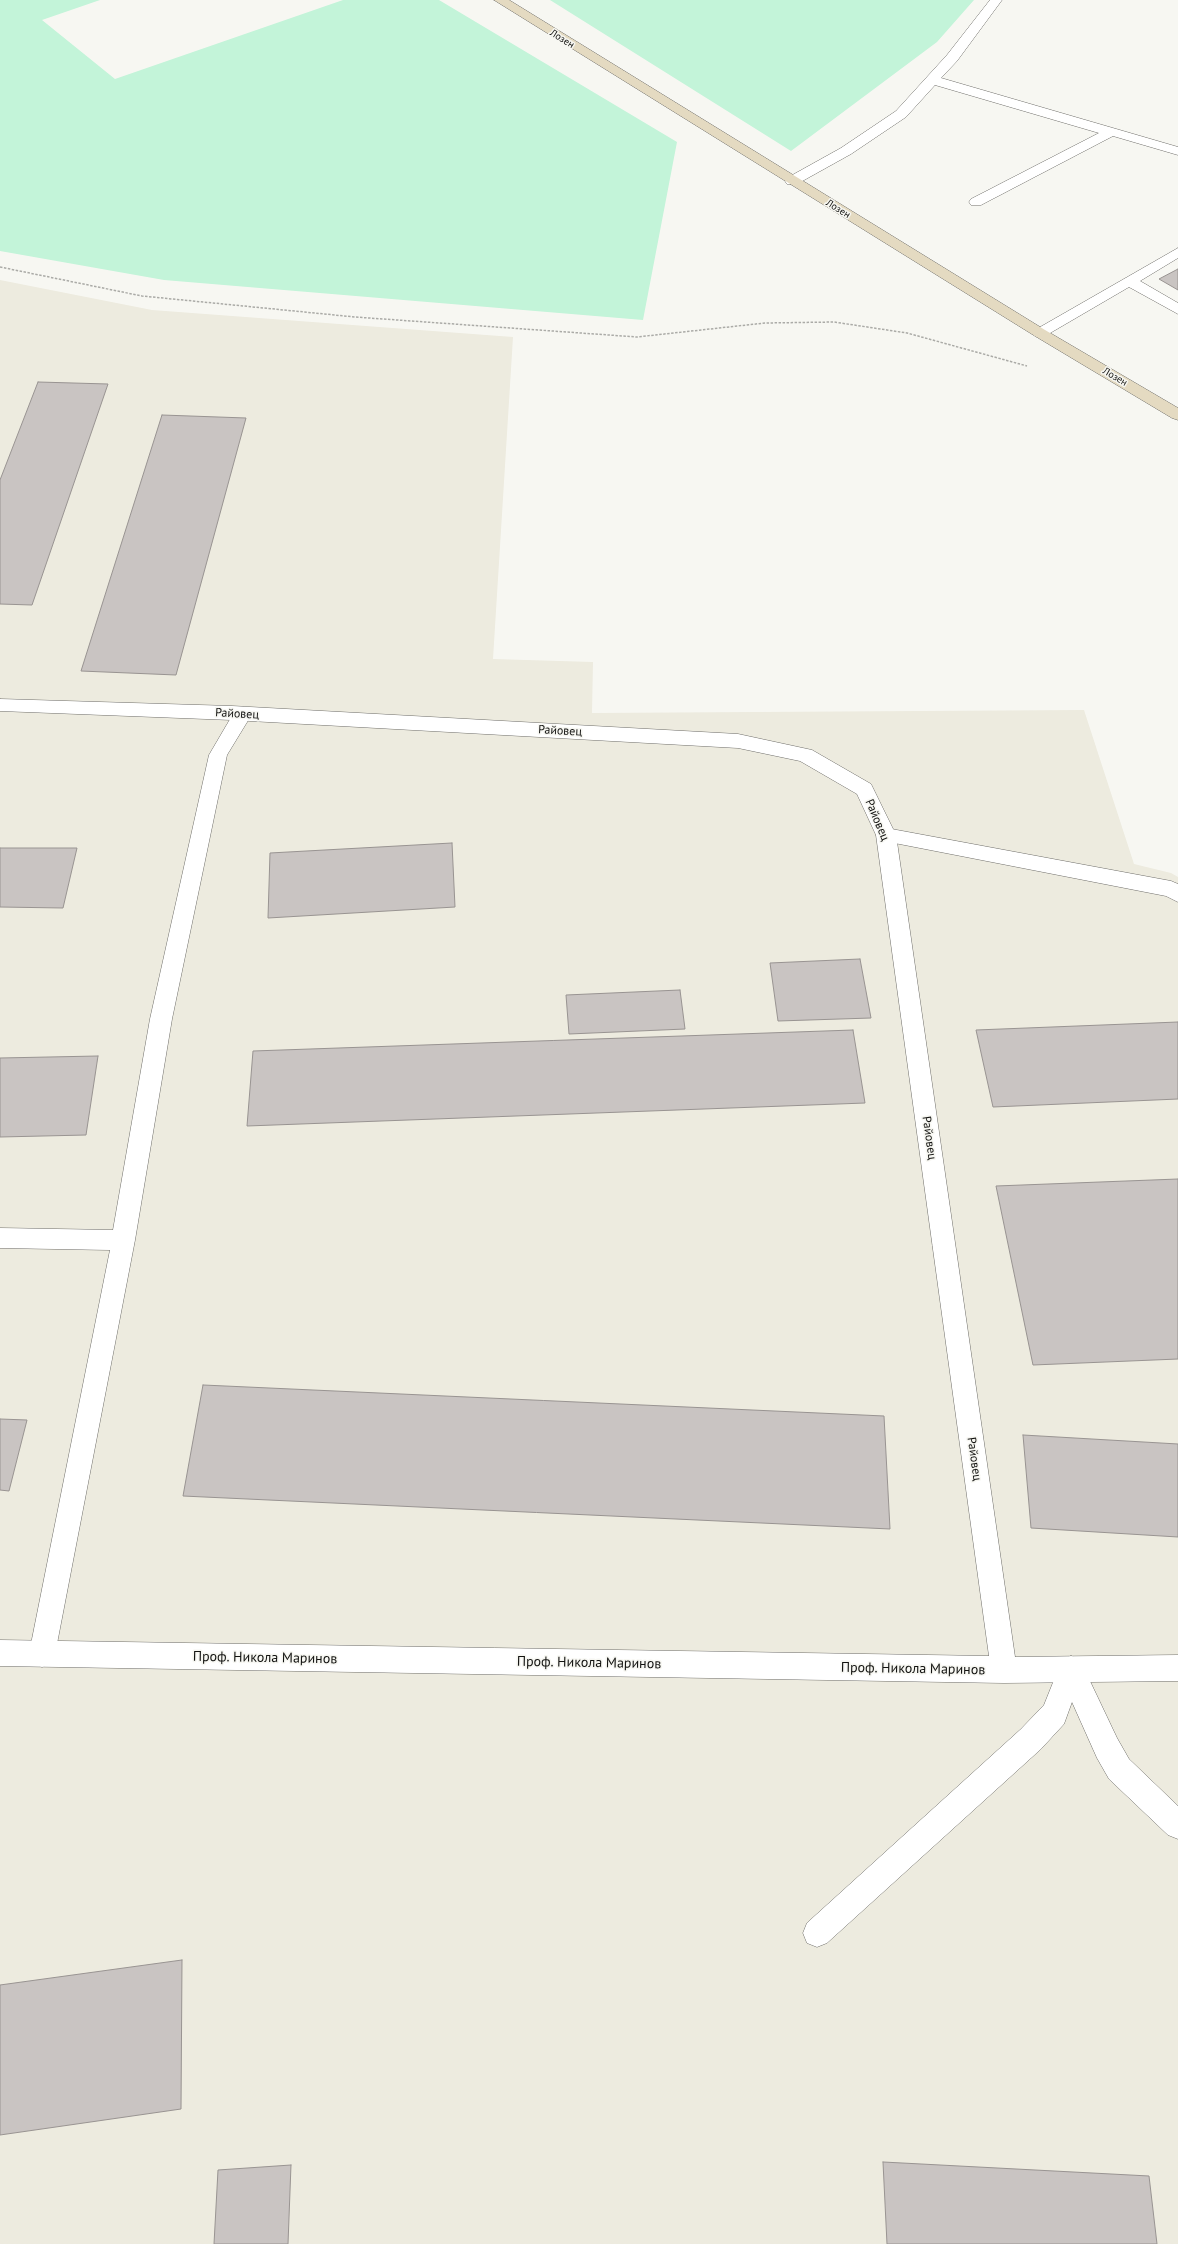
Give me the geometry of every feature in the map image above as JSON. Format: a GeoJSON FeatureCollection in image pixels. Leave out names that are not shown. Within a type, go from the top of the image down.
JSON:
{"type":"FeatureCollection","features":[{"type":"Feature","properties":{"kind":"street","name":"Лозен"},"geometry":{"type":"LineString","coordinates":[[500,0],[1040,333],[1178,415]]}},
{"type":"Feature","properties":{"kind":"street"},"geometry":{"type":"LineString","coordinates":[[792,181],[846,151],[901,114],[952,58],[996,0]]}},
{"type":"Feature","properties":{"kind":"street"},"geometry":{"type":"LineString","coordinates":[[932,80],[1178,151]]}},
{"type":"Feature","properties":{"kind":"street"},"geometry":{"type":"LineString","coordinates":[[976,202],[1111,132]]}},
{"type":"Feature","properties":{"kind":"street"},"geometry":{"type":"LineString","coordinates":[[1040,333],[1178,252]]}},
{"type":"Feature","properties":{"kind":"street"},"geometry":{"type":"LineString","coordinates":[[1130,281],[1178,309]]}},
{"type":"Feature","properties":{"kind":"street","name":"Райовец"},"geometry":{"type":"LineString","coordinates":[[0,705],[243,714],[738,741],[805,755],[864,789],[886,835],[1004,1670]]}},
{"type":"Feature","properties":{"kind":"street"},"geometry":{"type":"LineString","coordinates":[[42,1654],[122,1240],[161,1019],[218,755],[243,714]]}},
{"type":"Feature","properties":{"kind":"street"},"geometry":{"type":"LineString","coordinates":[[886,835],[1171,889],[1178,894]]}},
{"type":"Feature","properties":{"kind":"street"},"geometry":{"type":"LineString","coordinates":[[0,1238],[122,1240]]}},
{"type":"Feature","properties":{"kind":"street","name":"Проф. Никола Маринов"},"geometry":{"type":"LineString","coordinates":[[0,1653],[1004,1670],[1178,1668]]}},
{"type":"Feature","properties":{"kind":"street"},"geometry":{"type":"LineString","coordinates":[[1071,1669],[1107,1748],[1119,1769],[1178,1825]]}},
{"type":"Feature","properties":{"kind":"street"},"geometry":{"type":"LineString","coordinates":[[817,1933],[1031,1740],[1054,1714],[1071,1669]]}},
{"type":"Feature","properties":{"kind":"path"},"geometry":{"type":"LineString","coordinates":[[0,267],[142,296],[355,318],[637,337],[765,323],[834,322],[907,333],[1030,367]]}},
{"type":"Feature","properties":{"kind":"shaded area"},"geometry":{"type":"Polygon","coordinates":[[[0,280],[152,310],[513,337],[493,659],[593,662],[592,713],[1084,710],[1134,864],[1171,873],[1178,877],[1178,2244],[0,2244],[0,280]]]}},
{"type":"Feature","properties":{"kind":"green space"},"geometry":{"type":"Polygon","coordinates":[[[0,0],[100,0],[42,20],[115,79],[343,0],[439,0],[677,142],[643,320],[164,280],[0,251],[0,0]]]}},
{"type":"Feature","properties":{"kind":"green space"},"geometry":{"type":"Polygon","coordinates":[[[550,0],[974,0],[937,42],[791,151],[550,0]]]}},
{"type":"Feature","properties":{"kind":"building"},"geometry":{"type":"Polygon","coordinates":[[[1178,269],[1178,290],[1159,279],[1178,269]]]}},
{"type":"Feature","properties":{"kind":"building"},"geometry":{"type":"Polygon","coordinates":[[[38,382],[108,384],[32,605],[0,604],[0,480],[38,382]]]}},
{"type":"Feature","properties":{"kind":"building"},"geometry":{"type":"Polygon","coordinates":[[[162,415],[246,418],[176,675],[81,671],[162,415]]]}},
{"type":"Feature","properties":{"kind":"building"},"geometry":{"type":"Polygon","coordinates":[[[452,843],[455,907],[268,918],[270,853],[452,843]]]}},
{"type":"Feature","properties":{"kind":"building"},"geometry":{"type":"Polygon","coordinates":[[[0,848],[77,848],[63,908],[0,907],[0,848]]]}},
{"type":"Feature","properties":{"kind":"building"},"geometry":{"type":"Polygon","coordinates":[[[860,959],[871,1018],[778,1021],[770,963],[860,959]]]}},
{"type":"Feature","properties":{"kind":"building"},"geometry":{"type":"Polygon","coordinates":[[[680,990],[685,1029],[569,1034],[566,995],[680,990]]]}},
{"type":"Feature","properties":{"kind":"building"},"geometry":{"type":"Polygon","coordinates":[[[1178,1022],[1178,1099],[993,1107],[976,1030],[1178,1022]]]}},
{"type":"Feature","properties":{"kind":"building"},"geometry":{"type":"Polygon","coordinates":[[[853,1030],[865,1103],[247,1126],[253,1051],[853,1030]]]}},
{"type":"Feature","properties":{"kind":"building"},"geometry":{"type":"Polygon","coordinates":[[[98,1056],[86,1135],[0,1137],[0,1058],[98,1056]]]}},
{"type":"Feature","properties":{"kind":"building"},"geometry":{"type":"Polygon","coordinates":[[[1178,1179],[1178,1359],[1033,1365],[996,1186],[1178,1179]]]}},
{"type":"Feature","properties":{"kind":"building"},"geometry":{"type":"Polygon","coordinates":[[[203,1385],[884,1416],[890,1529],[183,1496],[203,1385]]]}},
{"type":"Feature","properties":{"kind":"building"},"geometry":{"type":"Polygon","coordinates":[[[0,1419],[27,1420],[9,1491],[0,1490],[0,1419]]]}},
{"type":"Feature","properties":{"kind":"building"},"geometry":{"type":"Polygon","coordinates":[[[1023,1435],[1178,1444],[1178,1537],[1031,1528],[1023,1435]]]}},
{"type":"Feature","properties":{"kind":"building"},"geometry":{"type":"Polygon","coordinates":[[[182,1960],[181,2109],[0,2135],[0,1985],[182,1960]]]}},
{"type":"Feature","properties":{"kind":"building"},"geometry":{"type":"Polygon","coordinates":[[[883,2162],[1149,2176],[1157,2244],[887,2244],[883,2162]]]}},
{"type":"Feature","properties":{"kind":"building"},"geometry":{"type":"Polygon","coordinates":[[[291,2165],[288,2244],[214,2244],[218,2170],[291,2165]]]}}]}
